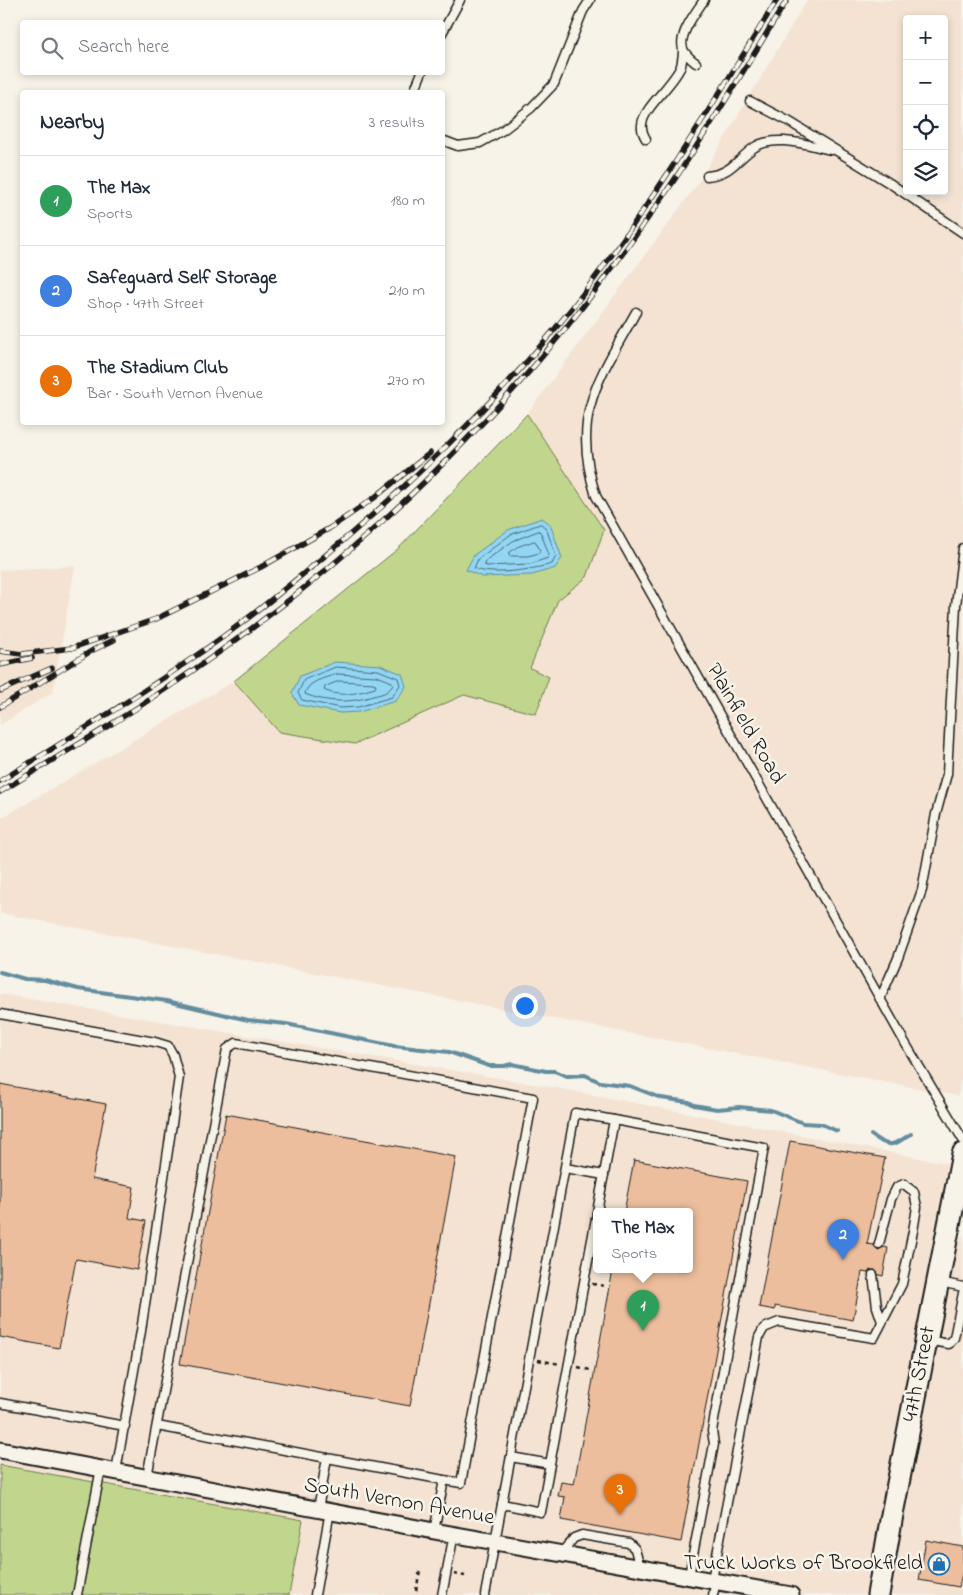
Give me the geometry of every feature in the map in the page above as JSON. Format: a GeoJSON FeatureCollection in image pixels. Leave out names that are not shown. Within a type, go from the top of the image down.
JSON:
{"type":"FeatureCollection","features":[{"type":"Feature","properties":{"kind":"main road","name":"47th Street"},"geometry":{"type":"LineString","coordinates":[[878,1595],[963,1154]]}},
{"type":"Feature","properties":{"kind":"main road"},"geometry":{"type":"LineString","coordinates":[[944,1250],[955,1231],[963,1223]]}},
{"type":"Feature","properties":{"kind":"street","name":"South Vernon Avenue"},"geometry":{"type":"LineString","coordinates":[[0,1450],[434,1531],[689,1576],[714,1585],[754,1592],[791,1595]]}},
{"type":"Feature","properties":{"kind":"lane"},"geometry":{"type":"LineString","coordinates":[[445,28],[460,0]]}},
{"type":"Feature","properties":{"kind":"lane"},"geometry":{"type":"LineString","coordinates":[[445,141],[458,146],[480,143],[503,130],[532,108],[554,84],[583,12],[590,0]]}},
{"type":"Feature","properties":{"kind":"lane"},"geometry":{"type":"LineString","coordinates":[[646,139],[642,123],[681,66],[682,38],[704,0]]}},
{"type":"Feature","properties":{"kind":"lane"},"geometry":{"type":"LineString","coordinates":[[683,50],[696,63]]}},
{"type":"Feature","properties":{"kind":"lane"},"geometry":{"type":"LineString","coordinates":[[415,90],[421,75]]}},
{"type":"Feature","properties":{"kind":"lane"},"geometry":{"type":"LineString","coordinates":[[750,102],[788,121],[891,184],[963,233]]}},
{"type":"Feature","properties":{"kind":"lane"},"geometry":{"type":"LineString","coordinates":[[707,176],[718,175],[730,169],[753,148],[766,143],[780,142],[838,152]]}},
{"type":"Feature","properties":{"kind":"lane","name":"Plainfield Road"},"geometry":{"type":"LineString","coordinates":[[636,312],[597,380],[590,404],[585,448],[589,476],[596,496],[880,999],[963,1140]]}},
{"type":"Feature","properties":{"kind":"lane"},"geometry":{"type":"LineString","coordinates":[[880,999],[898,958],[922,890],[936,814],[947,774],[956,604],[963,548]]}},
{"type":"Feature","properties":{"kind":"lane"},"geometry":{"type":"LineString","coordinates":[[0,1014],[168,1046],[173,1054],[179,1077],[141,1331],[116,1471]]}},
{"type":"Feature","properties":{"kind":"lane"},"geometry":{"type":"LineString","coordinates":[[148,1477],[157,1426],[227,1049],[236,1043],[533,1098],[461,1483],[157,1426]]}},
{"type":"Feature","properties":{"kind":"lane"},"geometry":{"type":"LineString","coordinates":[[485,1595],[575,1113],[764,1148],[712,1430],[714,1444],[689,1576]]}},
{"type":"Feature","properties":{"kind":"lane"},"geometry":{"type":"LineString","coordinates":[[598,1208],[614,1120]]}},
{"type":"Feature","properties":{"kind":"lane"},"geometry":{"type":"LineString","coordinates":[[565,1168],[604,1175]]}},
{"type":"Feature","properties":{"kind":"lane"},"geometry":{"type":"LineString","coordinates":[[714,1585],[759,1337],[764,1328],[779,1322],[874,1338],[902,1284],[914,1231],[917,1207],[914,1192],[904,1184],[896,1186],[879,1244]]}},
{"type":"Feature","properties":{"kind":"lane"},"geometry":{"type":"LineString","coordinates":[[502,1504],[541,1512],[593,1234]]}},
{"type":"Feature","properties":{"kind":"lane"},"geometry":{"type":"LineString","coordinates":[[873,1275],[882,1322]]}},
{"type":"Feature","properties":{"kind":"lane"},"geometry":{"type":"LineString","coordinates":[[938,1281],[963,1287]]}},
{"type":"Feature","properties":{"kind":"lane"},"geometry":{"type":"LineString","coordinates":[[926,1340],[949,1344],[954,1338],[963,1293]]}},
{"type":"Feature","properties":{"kind":"lane"},"geometry":{"type":"LineString","coordinates":[[0,1402],[125,1426]]}},
{"type":"Feature","properties":{"kind":"lane"},"geometry":{"type":"LineString","coordinates":[[511,1457],[550,1464]]}},
{"type":"Feature","properties":{"kind":"lane"},"geometry":{"type":"LineString","coordinates":[[315,1595],[324,1510],[327,1458]]}},
{"type":"Feature","properties":{"kind":"lane"},"geometry":{"type":"LineString","coordinates":[[77,1595],[101,1468]]}},
{"type":"Feature","properties":{"kind":"lane"},"geometry":{"type":"LineString","coordinates":[[434,1531],[444,1480]]}},
{"type":"Feature","properties":{"kind":"lane"},"geometry":{"type":"LineString","coordinates":[[442,1595],[454,1534]]}},
{"type":"Feature","properties":{"kind":"lane"},"geometry":{"type":"LineString","coordinates":[[561,1554],[574,1538],[582,1535],[591,1536],[629,1543],[636,1549],[640,1568]]}},
{"type":"Feature","properties":{"kind":"path"},"geometry":{"type":"LineString","coordinates":[[416,1591],[420,1570]]}},
{"type":"Feature","properties":{"kind":"shaded area"},"geometry":{"type":"Polygon","coordinates":[[[807,0],[963,0],[963,1068],[958,1096],[0,913],[0,819],[234,681],[279,732],[355,744],[464,695],[536,713],[549,677],[530,669],[558,600],[587,577],[604,530],[527,414],[696,186],[807,0]]]}},
{"type":"Feature","properties":{"kind":"shaded area"},"geometry":{"type":"Polygon","coordinates":[[[75,566],[53,692],[0,725],[0,570],[75,566]]]}},
{"type":"Feature","properties":{"kind":"shaded area"},"geometry":{"type":"Polygon","coordinates":[[[0,994],[557,1088],[956,1165],[873,1595],[0,1595],[0,994]]]}},
{"type":"Feature","properties":{"kind":"shaded area"},"geometry":{"type":"Polygon","coordinates":[[[963,1234],[963,1595],[885,1595],[950,1254],[963,1234]]]}},
{"type":"Feature","properties":{"kind":"green space"},"geometry":{"type":"Polygon","coordinates":[[[527,414],[604,530],[587,577],[558,600],[530,668],[549,677],[536,714],[464,695],[355,744],[279,732],[234,681],[399,548],[527,414]]]}},
{"type":"Feature","properties":{"kind":"green space"},"geometry":{"type":"Polygon","coordinates":[[[0,1465],[303,1520],[289,1595],[0,1595],[0,1465]]]}},
{"type":"Feature","properties":{"kind":"water"},"geometry":{"type":"Polygon","coordinates":[[[542,518],[550,524],[562,558],[555,568],[532,575],[482,577],[466,570],[474,555],[508,530],[542,518]]]}},
{"type":"Feature","properties":{"kind":"water"},"geometry":{"type":"Polygon","coordinates":[[[335,662],[380,665],[402,674],[406,686],[396,701],[359,712],[340,713],[299,705],[292,693],[300,676],[335,662]]]}},
{"type":"Feature","properties":{"kind":"building"},"geometry":{"type":"Polygon","coordinates":[[[0,1084],[106,1104],[92,1179],[134,1187],[129,1218],[146,1221],[137,1270],[76,1259],[59,1348],[0,1337],[0,1084]]]}},
{"type":"Feature","properties":{"kind":"building"},"geometry":{"type":"Polygon","coordinates":[[[226,1114],[456,1157],[410,1406],[180,1364],[226,1114]]]}},
{"type":"Feature","properties":{"kind":"building"},"geometry":{"type":"Polygon","coordinates":[[[790,1141],[885,1158],[867,1244],[874,1245],[878,1250],[884,1247],[888,1248],[883,1276],[879,1275],[875,1270],[870,1270],[868,1273],[862,1272],[853,1320],[775,1306],[775,1310],[759,1307],[790,1141]]]}},
{"type":"Feature","properties":{"kind":"building"},"geometry":{"type":"Polygon","coordinates":[[[634,1160],[747,1181],[681,1542],[561,1520],[565,1497],[558,1496],[561,1482],[574,1484],[612,1273],[693,1273],[693,1208],[625,1208],[634,1160]]]}},
{"type":"Feature","properties":{"kind":"building"},"geometry":{"type":"Polygon","coordinates":[[[926,1540],[963,1547],[963,1569],[959,1587],[919,1580],[926,1540]]]}},
{"type":"Feature","properties":{"kind":"waterway"},"geometry":{"type":"LineString","coordinates":[[0,972],[25,979],[45,980],[78,989],[167,1001],[248,1020],[286,1024],[394,1046],[449,1052],[489,1066],[512,1064],[554,1071],[567,1076],[585,1075],[600,1082],[630,1086],[661,1098],[689,1102],[694,1105],[717,1109],[739,1107],[771,1110],[803,1123],[821,1124],[837,1131]]}},
{"type":"Feature","properties":{"kind":"waterway"},"geometry":{"type":"LineString","coordinates":[[871,1135],[887,1144],[891,1144],[911,1134]]}},
{"type":"Feature","properties":{"kind":"railway"},"geometry":{"type":"LineString","coordinates":[[0,781],[146,689],[240,624],[285,589],[383,506],[481,411],[572,308],[627,234],[679,157],[777,0]]}},
{"type":"Feature","properties":{"kind":"railway"},"geometry":{"type":"LineString","coordinates":[[0,792],[144,703],[245,634],[360,541],[432,475],[537,363],[602,281],[681,170],[787,0]]}},
{"type":"Feature","properties":{"kind":"railway"},"geometry":{"type":"LineString","coordinates":[[0,651],[22,654],[72,648],[156,619],[261,567],[330,528],[374,498],[430,453]]}},
{"type":"Feature","properties":{"kind":"railway"},"geometry":{"type":"LineString","coordinates":[[0,707],[93,650],[114,640]]}},
{"type":"Feature","properties":{"kind":"railway"},"geometry":{"type":"LineString","coordinates":[[0,665],[32,658]]}},
{"type":"Feature","properties":{"kind":"railway"},"geometry":{"type":"LineString","coordinates":[[0,691],[52,668]]}},
{"type":"Feature","properties":{"kind":"place","name":"Safeguard Self Storage"},"geometry":{"type":"Point","coordinates":[843,1260]}},
{"type":"Feature","properties":{"kind":"place","name":"The Max"},"geometry":{"type":"Point","coordinates":[643,1331]}},
{"type":"Feature","properties":{"kind":"place","name":"The Stadium Club"},"geometry":{"type":"Point","coordinates":[620,1515]}},
{"type":"Feature","properties":{"kind":"place","name":"Truck Works of Brookfield"},"geometry":{"type":"Point","coordinates":[939,1564]}}]}
